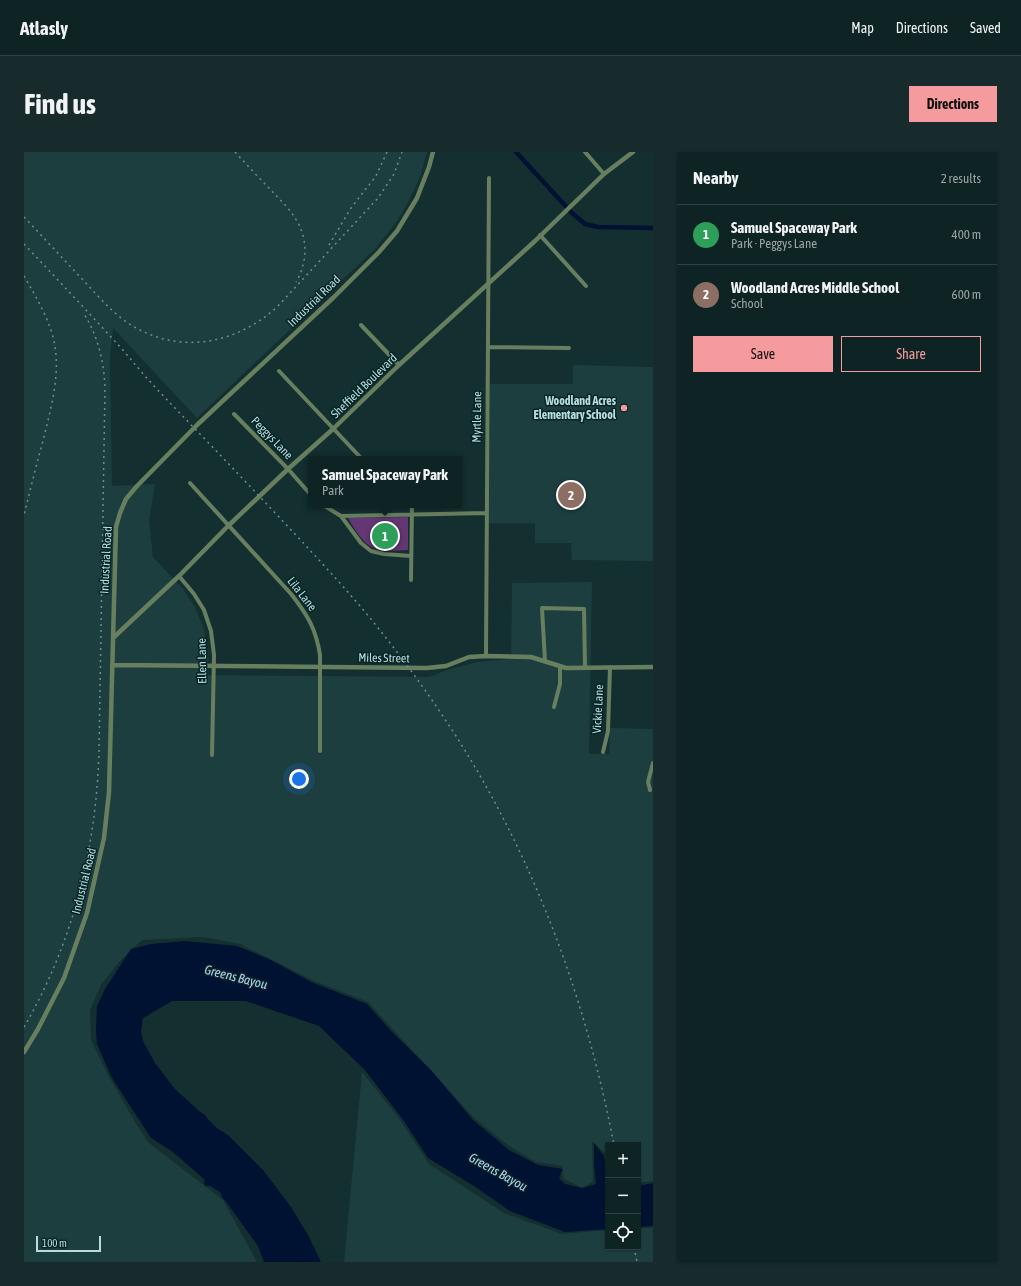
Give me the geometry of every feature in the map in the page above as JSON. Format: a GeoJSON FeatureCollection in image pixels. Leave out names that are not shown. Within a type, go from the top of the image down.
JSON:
{"type":"FeatureCollection","features":[{"type":"Feature","properties":{"kind":"street","name":"Industrial Road"},"geometry":{"type":"LineString","coordinates":[[24,1052],[38,1029],[64,978],[90,902],[104,838],[108,800],[116,527],[126,499],[197,425],[334,297],[388,242],[397,231],[417,198],[433,152]]}},
{"type":"Feature","properties":{"kind":"street"},"geometry":{"type":"LineString","coordinates":[[585,152],[604,174]]}},
{"type":"Feature","properties":{"kind":"street","name":"Sheffield Boulevard"},"geometry":{"type":"LineString","coordinates":[[113,638],[179,576],[228,526],[333,429],[399,365],[604,174],[633,152]]}},
{"type":"Feature","properties":{"kind":"street","name":"Myrtle Lane"},"geometry":{"type":"LineString","coordinates":[[486,656],[489,178]]}},
{"type":"Feature","properties":{"kind":"street"},"geometry":{"type":"LineString","coordinates":[[540,235],[586,286]]}},
{"type":"Feature","properties":{"kind":"street"},"geometry":{"type":"LineString","coordinates":[[361,325],[399,365]]}},
{"type":"Feature","properties":{"kind":"street"},"geometry":{"type":"LineString","coordinates":[[488,347],[569,348]]}},
{"type":"Feature","properties":{"kind":"street"},"geometry":{"type":"LineString","coordinates":[[279,371],[359,456]]}},
{"type":"Feature","properties":{"kind":"street","name":"Peggys Lane"},"geometry":{"type":"LineString","coordinates":[[234,414],[308,492]]}},
{"type":"Feature","properties":{"kind":"street","name":"Lila Lane"},"geometry":{"type":"LineString","coordinates":[[190,483],[292,595],[304,610],[314,628],[318,643],[321,667],[320,751]]}},
{"type":"Feature","properties":{"kind":"street"},"geometry":{"type":"LineString","coordinates":[[327,508],[341,516],[361,544],[371,551],[384,554],[411,556]]}},
{"type":"Feature","properties":{"kind":"street"},"geometry":{"type":"LineString","coordinates":[[411,580],[412,508]]}},
{"type":"Feature","properties":{"kind":"street"},"geometry":{"type":"LineString","coordinates":[[341,516],[486,513]]}},
{"type":"Feature","properties":{"kind":"street","name":"Ellen Lane"},"geometry":{"type":"LineString","coordinates":[[179,576],[194,594],[204,610],[212,631],[214,655],[212,755]]}},
{"type":"Feature","properties":{"kind":"street"},"geometry":{"type":"LineString","coordinates":[[545,661],[542,608],[584,609],[586,668]]}},
{"type":"Feature","properties":{"kind":"street","name":"Miles Street"},"geometry":{"type":"LineString","coordinates":[[112,666],[434,668],[446,666],[470,657],[486,656],[531,657],[560,667],[653,667]]}},
{"type":"Feature","properties":{"kind":"street"},"geometry":{"type":"LineString","coordinates":[[554,707],[560,684],[560,667]]}},
{"type":"Feature","properties":{"kind":"street","name":"Vickie Lane"},"geometry":{"type":"LineString","coordinates":[[603,752],[608,731],[610,667]]}},
{"type":"Feature","properties":{"kind":"street"},"geometry":{"type":"LineString","coordinates":[[650,790],[648,782],[653,763]]}},
{"type":"Feature","properties":{"kind":"shaded area"},"geometry":{"type":"Polygon","coordinates":[[[24,152],[427,152],[421,174],[406,206],[397,221],[376,248],[197,418],[113,328],[110,357],[112,486],[155,484],[149,520],[153,557],[183,589],[195,607],[204,629],[208,658],[208,675],[429,677],[450,669],[478,662],[511,659],[512,583],[592,582],[589,754],[609,754],[610,728],[653,729],[653,1181],[641,1183],[641,1142],[605,1142],[605,1153],[592,1141],[593,1182],[582,1188],[563,1178],[562,1166],[536,1162],[511,1147],[475,1119],[368,1002],[312,980],[240,944],[203,937],[142,940],[119,962],[101,985],[90,1010],[91,1040],[108,1075],[149,1143],[223,1200],[257,1262],[24,1262],[24,152]]]}},
{"type":"Feature","properties":{"kind":"shaded area"},"geometry":{"type":"Polygon","coordinates":[[[573,365],[653,367],[653,561],[572,560],[571,543],[535,543],[535,523],[489,523],[490,384],[573,384],[573,365]]]}},
{"type":"Feature","properties":{"kind":"shaded area"},"geometry":{"type":"Polygon","coordinates":[[[408,517],[408,550],[390,551],[375,549],[370,546],[361,538],[348,518],[408,517]]]}},
{"type":"Feature","properties":{"kind":"shaded area"},"geometry":{"type":"Polygon","coordinates":[[[362,1072],[398,1117],[429,1164],[504,1213],[562,1234],[605,1230],[605,1250],[641,1250],[641,1228],[653,1228],[653,1262],[344,1262],[362,1072]]]}},
{"type":"Feature","properties":{"kind":"water","name":"Greens Bayou"},"geometry":{"type":"Polygon","coordinates":[[[185,941],[237,946],[271,960],[311,982],[367,1004],[392,1032],[431,1070],[473,1120],[509,1150],[538,1165],[563,1169],[559,1178],[565,1184],[582,1188],[596,1184],[594,1143],[604,1156],[605,1229],[565,1232],[510,1211],[474,1186],[428,1158],[404,1121],[365,1070],[319,1026],[246,1001],[172,1001],[143,1018],[141,1031],[143,1041],[155,1063],[175,1089],[205,1115],[218,1129],[228,1135],[263,1170],[291,1207],[308,1235],[321,1262],[264,1262],[258,1246],[222,1197],[220,1192],[210,1186],[205,1186],[205,1180],[173,1152],[151,1138],[112,1078],[97,1044],[97,1006],[105,989],[131,949],[151,944],[185,941]]]}},
{"type":"Feature","properties":{"kind":"water"},"geometry":{"type":"Polygon","coordinates":[[[653,1183],[653,1226],[641,1227],[641,1185],[653,1183]]]}},
{"type":"Feature","properties":{"kind":"waterway"},"geometry":{"type":"LineString","coordinates":[[516,152],[572,213],[585,224],[598,227],[653,228]]}},
{"type":"Feature","properties":{"kind":"railway"},"geometry":{"type":"LineString","coordinates":[[235,152],[287,207],[299,225],[305,250],[303,266],[296,282]]}},
{"type":"Feature","properties":{"kind":"railway"},"geometry":{"type":"LineString","coordinates":[[329,245],[351,208],[376,176],[387,152]]}},
{"type":"Feature","properties":{"kind":"railway"},"geometry":{"type":"LineString","coordinates":[[24,217],[104,302],[125,321],[144,332],[164,339],[184,342],[204,342],[224,338],[243,330],[261,320],[278,306],[378,198],[394,174],[402,152]]}},
{"type":"Feature","properties":{"kind":"railway"},"geometry":{"type":"LineString","coordinates":[[24,244],[122,349],[154,386],[327,568],[381,632],[432,700],[456,736],[485,784],[510,833],[534,883],[554,933],[573,985],[589,1038],[613,1142]]}},
{"type":"Feature","properties":{"kind":"railway"},"geometry":{"type":"LineString","coordinates":[[24,276],[40,305],[53,337],[56,363],[56,376],[52,402],[24,515]]}},
{"type":"Feature","properties":{"kind":"railway"},"geometry":{"type":"LineString","coordinates":[[24,1027],[56,962],[79,894],[93,824],[97,788],[99,752],[105,388],[97,340],[84,314]]}},
{"type":"Feature","properties":{"kind":"railway"},"geometry":{"type":"LineString","coordinates":[[635,1250],[637,1262]]}},
{"type":"Feature","properties":{"kind":"place","name":"Woodland Acres Elementary School"},"geometry":{"type":"Point","coordinates":[624,408]}},
{"type":"Feature","properties":{"kind":"place","name":"Woodland Acres Middle School"},"geometry":{"type":"Point","coordinates":[571,495]}},
{"type":"Feature","properties":{"kind":"place","name":"Samuel Spaceway Park"},"geometry":{"type":"Point","coordinates":[385,536]}}]}
